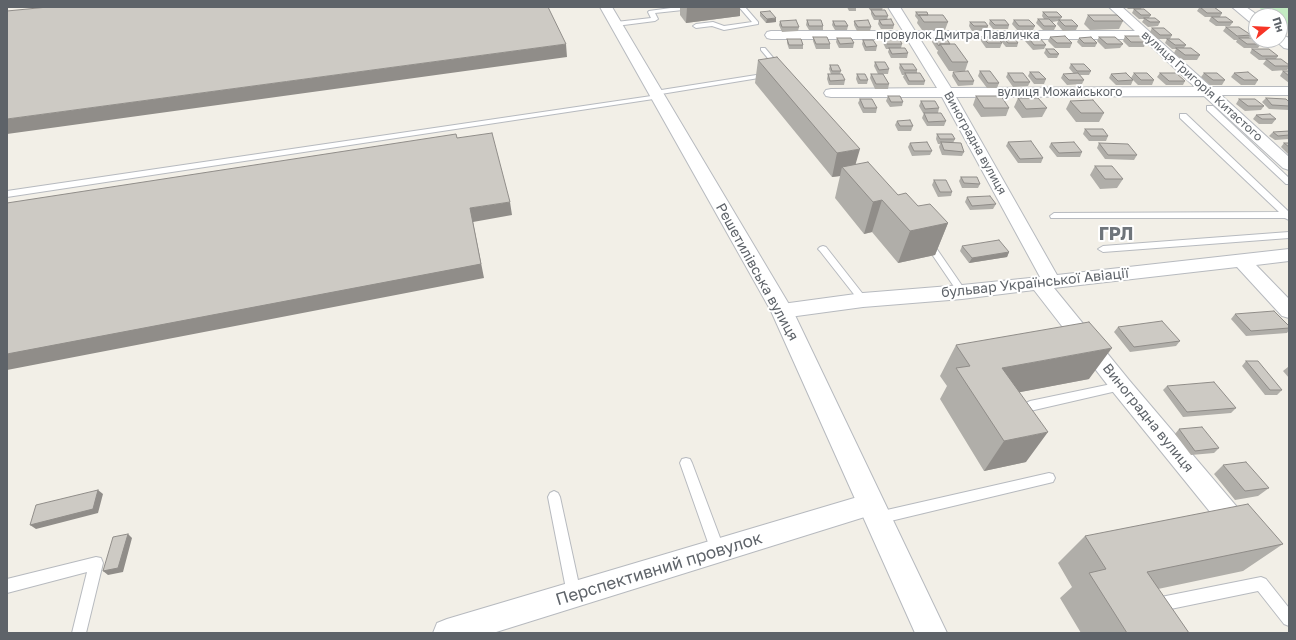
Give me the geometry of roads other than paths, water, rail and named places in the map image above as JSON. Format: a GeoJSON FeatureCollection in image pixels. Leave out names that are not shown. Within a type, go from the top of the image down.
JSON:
{"type":"FeatureCollection","features":[{"type":"Feature","properties":{"kind":"street","name":"Решетилівська вулиця"},"geometry":{"type":"LineString","coordinates":[[606,7],[782,312],[931,633]]}},
{"type":"Feature","properties":{"kind":"street","name":"Виноградна вулиця"},"geometry":{"type":"LineString","coordinates":[[894,7],[947,93],[1045,282],[1122,386],[1228,515]]}},
{"type":"Feature","properties":{"kind":"street","name":"вулиця Григорія Китастого"},"geometry":{"type":"LineString","coordinates":[[1115,7],[1289,165]]}},
{"type":"Feature","properties":{"kind":"street"},"geometry":{"type":"LineString","coordinates":[[1238,7],[1248,14]]}},
{"type":"Feature","properties":{"kind":"street","name":"провулок Дмитра Павличка"},"geometry":{"type":"LineString","coordinates":[[771,35],[1145,35]]}},
{"type":"Feature","properties":{"kind":"street","name":"вулиця Можайського"},"geometry":{"type":"LineString","coordinates":[[831,93],[1289,90]]}},
{"type":"Feature","properties":{"kind":"street","name":"бульвар Української Авіації"},"geometry":{"type":"LineString","coordinates":[[782,312],[863,300],[962,292],[1289,255]]}},
{"type":"Feature","properties":{"kind":"street"},"geometry":{"type":"LineString","coordinates":[[1241,260],[1289,311]]}},
{"type":"Feature","properties":{"kind":"street","name":"Перспективний провулок"},"geometry":{"type":"LineString","coordinates":[[447,633],[718,551],[874,511]]}},
{"type":"Feature","properties":{"kind":"lane"},"geometry":{"type":"LineString","coordinates":[[616,24],[655,19],[650,12],[692,7]]}},
{"type":"Feature","properties":{"kind":"lane"},"geometry":{"type":"LineString","coordinates":[[696,26],[713,24],[724,28],[756,23],[742,7]]}},
{"type":"Feature","properties":{"kind":"lane"},"geometry":{"type":"LineString","coordinates":[[7,194],[657,95],[783,73],[763,49]]}},
{"type":"Feature","properties":{"kind":"lane"},"geometry":{"type":"LineString","coordinates":[[1210,108],[1289,182]]}},
{"type":"Feature","properties":{"kind":"lane"},"geometry":{"type":"LineString","coordinates":[[1183,116],[1288,216]]}},
{"type":"Feature","properties":{"kind":"lane"},"geometry":{"type":"LineString","coordinates":[[1054,216],[1288,216]]}},
{"type":"Feature","properties":{"kind":"lane"},"geometry":{"type":"LineString","coordinates":[[1103,249],[1289,235]]}},
{"type":"Feature","properties":{"kind":"lane"},"geometry":{"type":"LineString","coordinates":[[925,239],[962,292]]}},
{"type":"Feature","properties":{"kind":"lane"},"geometry":{"type":"LineString","coordinates":[[824,249],[863,300]]}},
{"type":"Feature","properties":{"kind":"lane"},"geometry":{"type":"LineString","coordinates":[[1030,406],[1122,386]]}},
{"type":"Feature","properties":{"kind":"lane"},"geometry":{"type":"LineString","coordinates":[[686,463],[718,551]]}},
{"type":"Feature","properties":{"kind":"lane"},"geometry":{"type":"LineString","coordinates":[[874,511],[1049,478]]}},
{"type":"Feature","properties":{"kind":"lane"},"geometry":{"type":"LineString","coordinates":[[554,497],[574,594]]}},
{"type":"Feature","properties":{"kind":"lane"},"geometry":{"type":"LineString","coordinates":[[7,586],[96,563],[79,633]]}},
{"type":"Feature","properties":{"kind":"lane"},"geometry":{"type":"LineString","coordinates":[[1145,608],[1261,584],[1289,619]]}},
{"type":"Feature","properties":{"kind":"district","name":"ГРЛ"},"geometry":{"type":"Point","coordinates":[1116,234]}}]}
